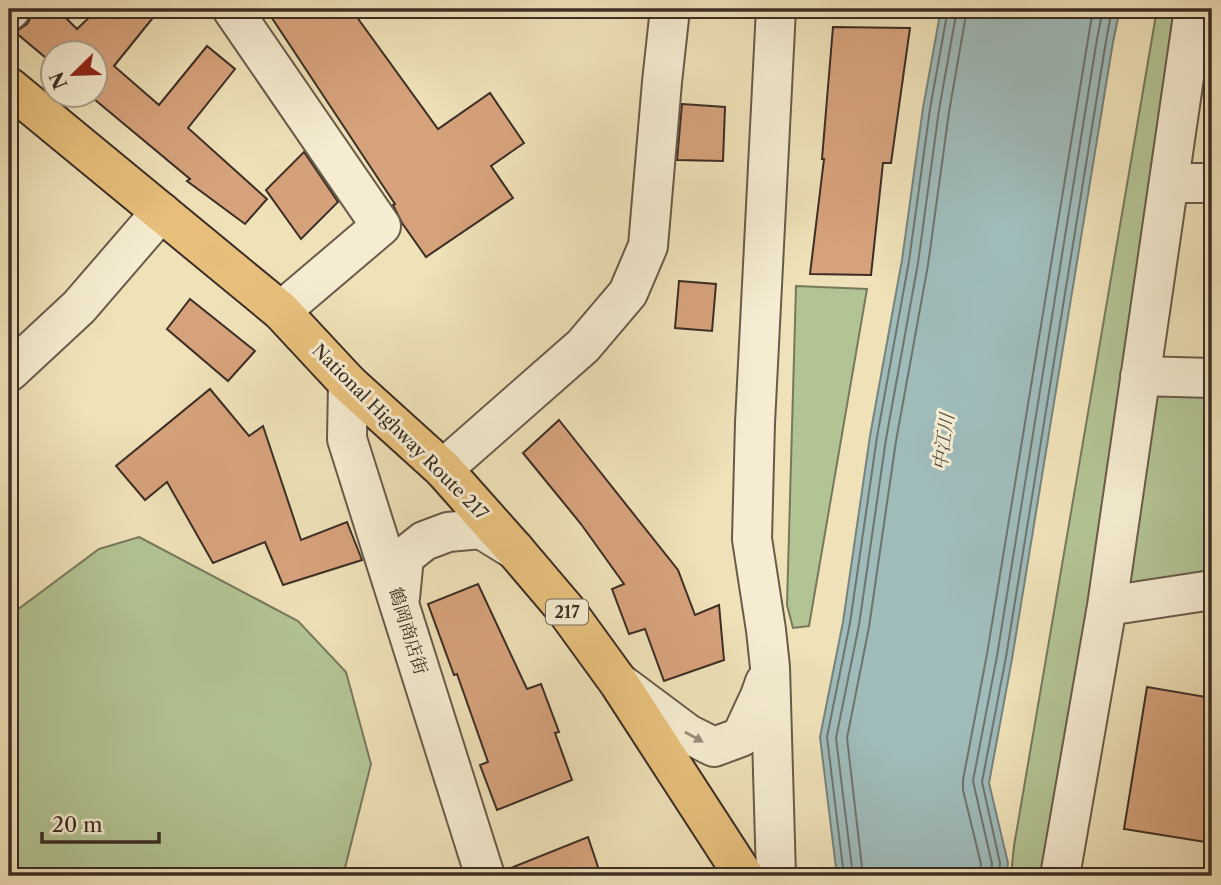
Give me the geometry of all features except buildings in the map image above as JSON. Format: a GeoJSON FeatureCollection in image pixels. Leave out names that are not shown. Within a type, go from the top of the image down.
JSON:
{"type":"FeatureCollection","features":[{"type":"Feature","properties":{"kind":"highway","name":"National Highway Route 217"},"geometry":{"type":"LineString","coordinates":[[9,87],[281,311],[348,383],[443,469],[566,610],[619,683],[744,876]]}},
{"type":"Feature","properties":{"kind":"street"},"geometry":{"type":"LineString","coordinates":[[232,9],[381,226],[281,311]]}},
{"type":"Feature","properties":{"kind":"street"},"geometry":{"type":"LineString","coordinates":[[443,469],[583,346],[628,293],[648,246],[670,9]]}},
{"type":"Feature","properties":{"kind":"street"},"geometry":{"type":"LineString","coordinates":[[776,9],[755,423],[752,539],[770,667],[776,876]]}},
{"type":"Feature","properties":{"kind":"street"},"geometry":{"type":"LineString","coordinates":[[1060,876],[1107,606],[1194,9]]}},
{"type":"Feature","properties":{"kind":"street"},"geometry":{"type":"LineString","coordinates":[[1169,183],[1212,183]]}},
{"type":"Feature","properties":{"kind":"street"},"geometry":{"type":"LineString","coordinates":[[9,372],[79,307],[161,212]]}},
{"type":"Feature","properties":{"kind":"street"},"geometry":{"type":"LineString","coordinates":[[1140,376],[1212,378]]}},
{"type":"Feature","properties":{"kind":"street","name":"鶴岡商店街"},"geometry":{"type":"LineString","coordinates":[[348,383],[347,439],[485,876]]}},
{"type":"Feature","properties":{"kind":"street"},"geometry":{"type":"LineString","coordinates":[[399,604],[404,557],[424,541],[449,532],[481,529],[515,550]]}},
{"type":"Feature","properties":{"kind":"street"},"geometry":{"type":"LineString","coordinates":[[1107,606],[1212,590]]}},
{"type":"Feature","properties":{"kind":"street"},"geometry":{"type":"LineString","coordinates":[[619,683],[688,734],[714,747],[741,737],[770,667]]}},
{"type":"Feature","properties":{"kind":"green space"},"geometry":{"type":"Polygon","coordinates":[[[1157,9],[1189,9],[1048,876],[1011,876],[1014,846],[1157,9]]]}},
{"type":"Feature","properties":{"kind":"green space"},"geometry":{"type":"Polygon","coordinates":[[[796,286],[867,289],[809,626],[793,628],[787,605],[796,286]]]}},
{"type":"Feature","properties":{"kind":"green space"},"geometry":{"type":"Polygon","coordinates":[[[1151,384],[1212,386],[1212,579],[1118,593],[1151,384]]]}},
{"type":"Feature","properties":{"kind":"green space"},"geometry":{"type":"Polygon","coordinates":[[[139,537],[298,621],[346,672],[371,764],[343,876],[9,876],[9,616],[99,549],[139,537]]]}},
{"type":"Feature","properties":{"kind":"water","name":"中江川"},"geometry":{"type":"Polygon","coordinates":[[[941,9],[1120,9],[989,783],[1008,863],[1006,876],[837,876],[820,737],[843,622],[870,436],[902,260],[923,108],[941,9]]]}}]}
